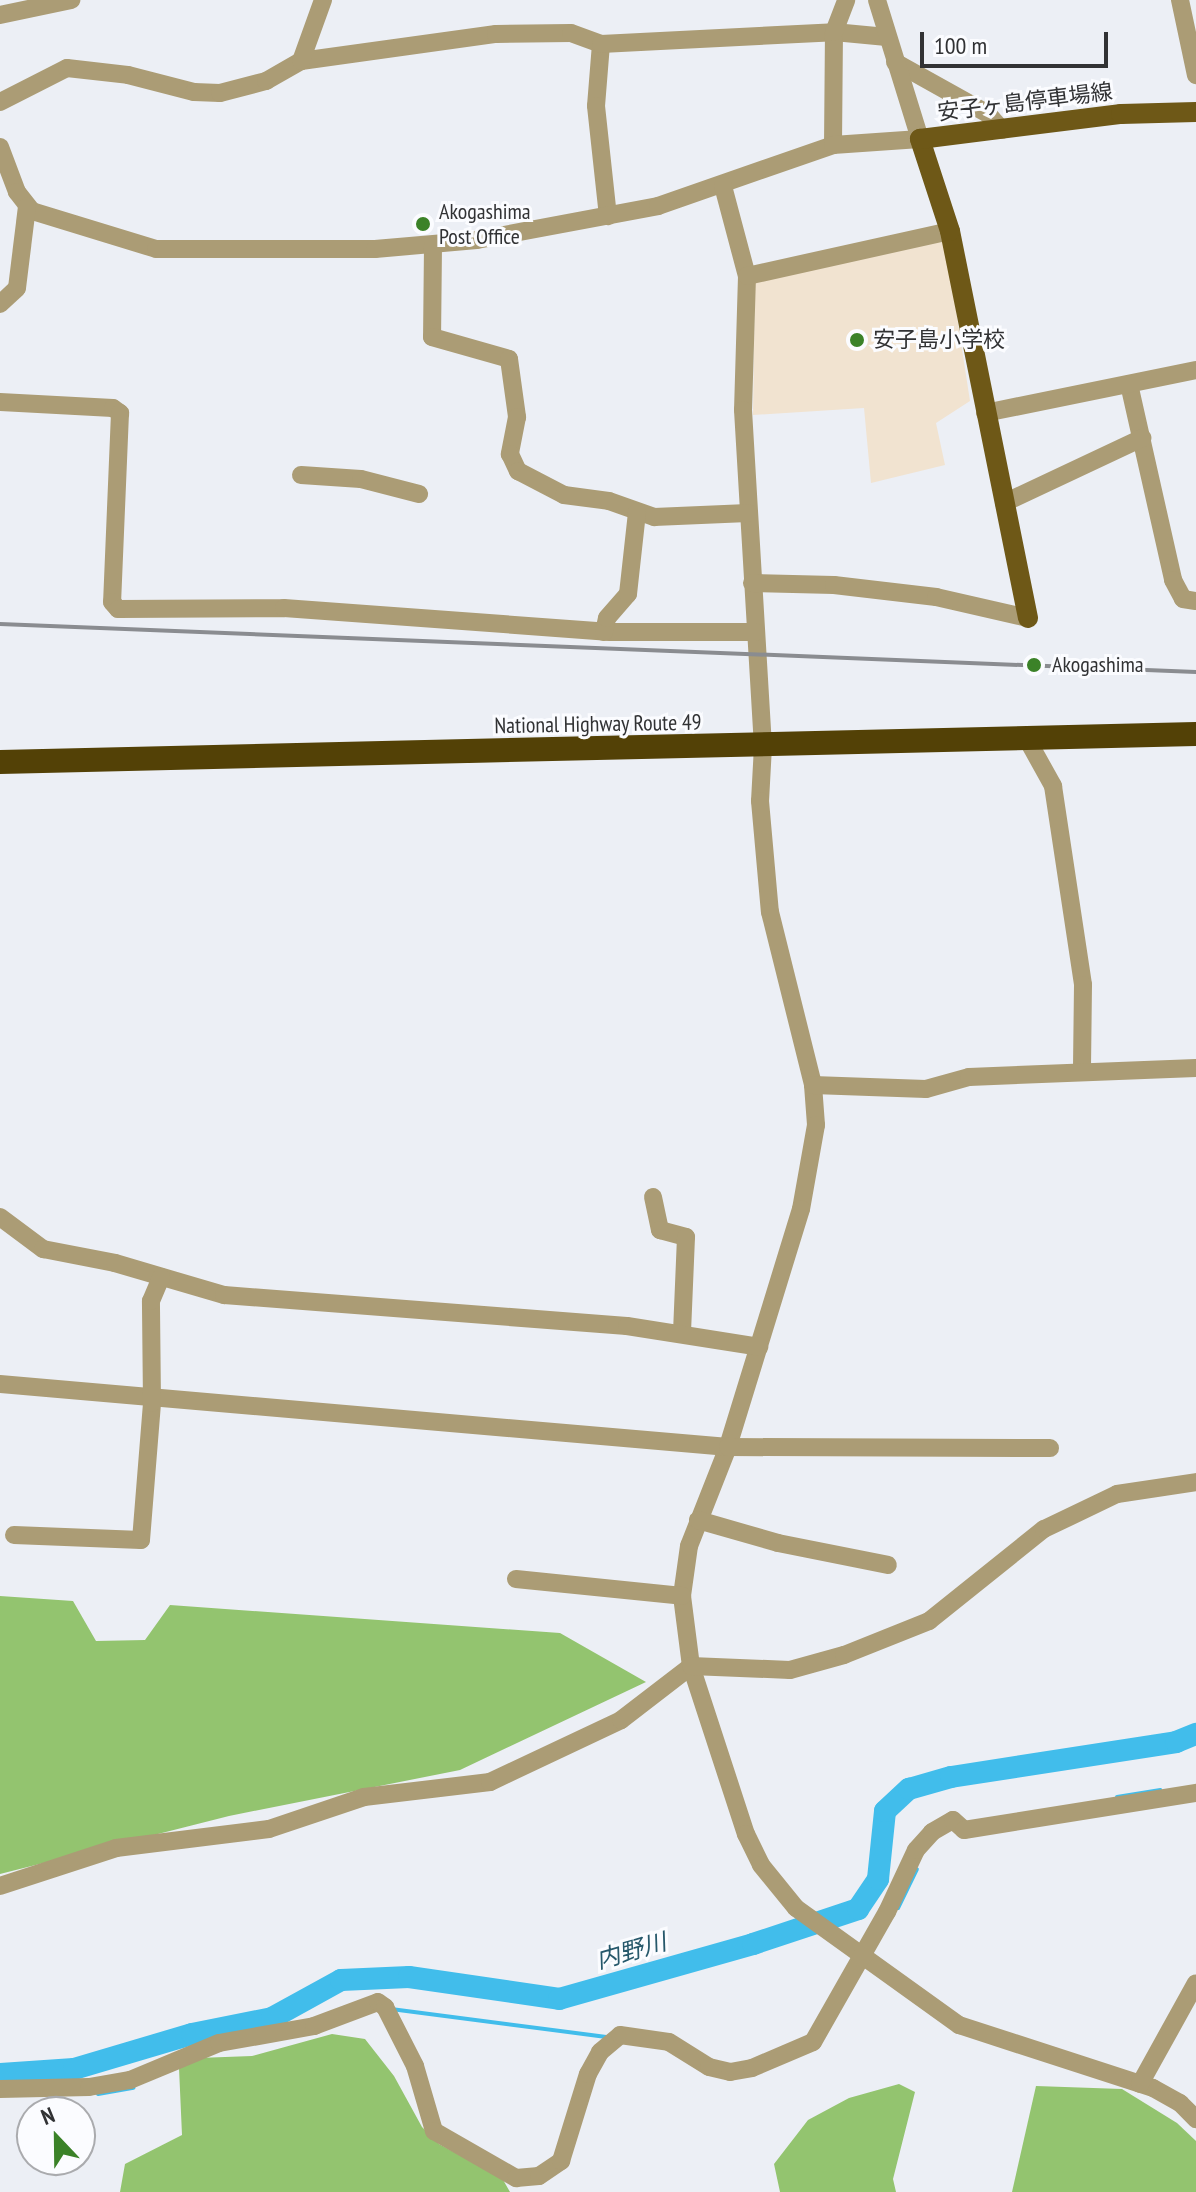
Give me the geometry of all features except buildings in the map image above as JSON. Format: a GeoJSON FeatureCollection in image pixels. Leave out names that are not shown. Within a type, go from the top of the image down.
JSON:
{"type":"FeatureCollection","features":[{"type":"Feature","properties":{"kind":"highway","name":"National Highway Route 49"},"geometry":{"type":"LineString","coordinates":[[0,762],[1196,734]]}},
{"type":"Feature","properties":{"kind":"main road","name":"安子ヶ島停車場線"},"geometry":{"type":"LineString","coordinates":[[1028,618],[950,231],[920,139],[1121,114],[1196,112]]}},
{"type":"Feature","properties":{"kind":"street"},"geometry":{"type":"LineString","coordinates":[[0,15],[36,4],[71,0]]}},
{"type":"Feature","properties":{"kind":"street"},"geometry":{"type":"LineString","coordinates":[[301,61],[323,0]]}},
{"type":"Feature","properties":{"kind":"street"},"geometry":{"type":"LineString","coordinates":[[833,145],[834,32],[846,0]]}},
{"type":"Feature","properties":{"kind":"street"},"geometry":{"type":"LineString","coordinates":[[27,207],[167,250],[433,246],[608,216],[723,186],[833,145],[920,139],[877,0]]}},
{"type":"Feature","properties":{"kind":"street"},"geometry":{"type":"LineString","coordinates":[[1180,0],[1194,52],[1196,75]]}},
{"type":"Feature","properties":{"kind":"street"},"geometry":{"type":"LineString","coordinates":[[0,102],[67,68],[220,93],[266,81],[301,61],[496,34],[571,33],[601,44],[834,32],[887,37]]}},
{"type":"Feature","properties":{"kind":"street"},"geometry":{"type":"LineString","coordinates":[[601,44],[596,106],[608,216]]}},
{"type":"Feature","properties":{"kind":"street"},"geometry":{"type":"LineString","coordinates":[[895,62],[988,114],[1002,130]]}},
{"type":"Feature","properties":{"kind":"street"},"geometry":{"type":"LineString","coordinates":[[0,147],[27,207],[17,288],[0,304]]}},
{"type":"Feature","properties":{"kind":"street"},"geometry":{"type":"LineString","coordinates":[[723,186],[747,276],[743,410],[763,746],[760,801],[770,912],[813,1085],[814,1154],[728,1447],[698,1520],[682,1596],[691,1666],[761,1865],[796,1908],[860,1957],[959,2025],[1140,2084],[1180,2103],[1196,2119]]}},
{"type":"Feature","properties":{"kind":"street"},"geometry":{"type":"LineString","coordinates":[[747,276],[950,231]]}},
{"type":"Feature","properties":{"kind":"street"},"geometry":{"type":"LineString","coordinates":[[433,246],[433,339],[505,356],[512,364],[517,417],[510,454],[515,468],[564,495],[600,499],[666,519],[748,513]]}},
{"type":"Feature","properties":{"kind":"street"},"geometry":{"type":"LineString","coordinates":[[985,413],[1196,370]]}},
{"type":"Feature","properties":{"kind":"street"},"geometry":{"type":"LineString","coordinates":[[1129,384],[1173,580],[1183,599],[1196,601]]}},
{"type":"Feature","properties":{"kind":"street"},"geometry":{"type":"LineString","coordinates":[[0,402],[113,408],[120,413],[112,602],[118,609],[284,608],[604,632],[756,632]]}},
{"type":"Feature","properties":{"kind":"street"},"geometry":{"type":"LineString","coordinates":[[1004,503],[1142,438]]}},
{"type":"Feature","properties":{"kind":"street"},"geometry":{"type":"LineString","coordinates":[[301,475],[361,479],[419,494]]}},
{"type":"Feature","properties":{"kind":"street"},"geometry":{"type":"LineString","coordinates":[[604,632],[610,613],[628,594],[637,512]]}},
{"type":"Feature","properties":{"kind":"street"},"geometry":{"type":"LineString","coordinates":[[752,583],[834,585],[936,597],[1028,618]]}},
{"type":"Feature","properties":{"kind":"street"},"geometry":{"type":"LineString","coordinates":[[1027,739],[1053,786],[1083,985],[1082,1072]]}},
{"type":"Feature","properties":{"kind":"street"},"geometry":{"type":"LineString","coordinates":[[813,1085],[926,1089],[969,1077],[1196,1068]]}},
{"type":"Feature","properties":{"kind":"street"},"geometry":{"type":"LineString","coordinates":[[653,1197],[660,1230],[686,1237],[682,1333]]}},
{"type":"Feature","properties":{"kind":"street"},"geometry":{"type":"LineString","coordinates":[[0,1217],[43,1249],[224,1295],[682,1333],[759,1347]]}},
{"type":"Feature","properties":{"kind":"street"},"geometry":{"type":"LineString","coordinates":[[14,1535],[141,1540],[150,1397],[151,1301],[161,1277]]}},
{"type":"Feature","properties":{"kind":"street"},"geometry":{"type":"LineString","coordinates":[[0,1384],[728,1447],[1050,1448]]}},
{"type":"Feature","properties":{"kind":"street"},"geometry":{"type":"LineString","coordinates":[[0,1886],[116,1848],[256,1831],[364,1797],[490,1782],[621,1720],[691,1666],[790,1670],[835,1659],[929,1621],[1044,1529],[1117,1494],[1196,1482]]}},
{"type":"Feature","properties":{"kind":"street"},"geometry":{"type":"LineString","coordinates":[[698,1520],[778,1543],[888,1565]]}},
{"type":"Feature","properties":{"kind":"street"},"geometry":{"type":"LineString","coordinates":[[516,1579],[682,1596]]}},
{"type":"Feature","properties":{"kind":"street"},"geometry":{"type":"LineString","coordinates":[[0,2089],[89,2087],[130,2080],[219,2043],[305,2029],[378,2002],[385,2007],[415,2066],[434,2131],[516,2178],[539,2176],[561,2161],[588,2074],[600,2052],[620,2035],[669,2042],[717,2071],[752,2068],[816,2039],[916,1850],[949,1822],[964,1830],[1196,1793]]}},
{"type":"Feature","properties":{"kind":"street"},"geometry":{"type":"LineString","coordinates":[[1140,2084],[1196,1983]]}},
{"type":"Feature","properties":{"kind":"shaded area","name":"安子島小学校"},"geometry":{"type":"Polygon","coordinates":[[[945,239],[970,401],[936,423],[945,465],[871,483],[864,408],[753,415],[755,279],[945,239]]]}},
{"type":"Feature","properties":{"kind":"green space"},"geometry":{"type":"Polygon","coordinates":[[[0,1596],[73,1601],[96,1641],[145,1640],[170,1605],[560,1633],[646,1682],[460,1770],[229,1816],[0,1874],[0,1596]]]}},
{"type":"Feature","properties":{"kind":"green space"},"geometry":{"type":"Polygon","coordinates":[[[332,2034],[365,2039],[394,2076],[422,2127],[439,2144],[502,2178],[510,2192],[120,2192],[125,2164],[182,2135],[179,2068],[198,2058],[252,2056],[332,2034]]]}},
{"type":"Feature","properties":{"kind":"green space"},"geometry":{"type":"Polygon","coordinates":[[[899,2084],[915,2092],[893,2179],[896,2192],[780,2192],[774,2164],[808,2120],[849,2098],[899,2084]]]}},
{"type":"Feature","properties":{"kind":"green space"},"geometry":{"type":"Polygon","coordinates":[[[1036,2086],[1122,2089],[1177,2123],[1196,2141],[1196,2192],[1012,2192],[1036,2086]]]}},
{"type":"Feature","properties":{"kind":"waterway","name":"内野川"},"geometry":{"type":"LineString","coordinates":[[0,2074],[74,2069],[192,2034],[272,2018],[341,1980],[409,1977],[559,1999],[753,1944],[858,1909],[878,1879],[885,1811],[909,1789],[951,1777],[1176,1742],[1196,1734]]}},
{"type":"Feature","properties":{"kind":"waterway"},"geometry":{"type":"LineString","coordinates":[[1117,1797],[1160,1790]]}},
{"type":"Feature","properties":{"kind":"waterway"},"geometry":{"type":"LineString","coordinates":[[898,1908],[917,1869]]}},
{"type":"Feature","properties":{"kind":"waterway"},"geometry":{"type":"LineString","coordinates":[[391,2009],[608,2037]]}},
{"type":"Feature","properties":{"kind":"waterway"},"geometry":{"type":"LineString","coordinates":[[98,2094],[133,2088]]}},
{"type":"Feature","properties":{"kind":"railway"},"geometry":{"type":"LineString","coordinates":[[0,624],[1196,672]]}},
{"type":"Feature","properties":{"kind":"place","name":"Akogashima Post Office"},"geometry":{"type":"Point","coordinates":[423,224]}},
{"type":"Feature","properties":{"kind":"place","name":"安子島小学校"},"geometry":{"type":"Point","coordinates":[857,340]}},
{"type":"Feature","properties":{"kind":"place","name":"Akogashima"},"geometry":{"type":"Point","coordinates":[1034,665]}}]}
